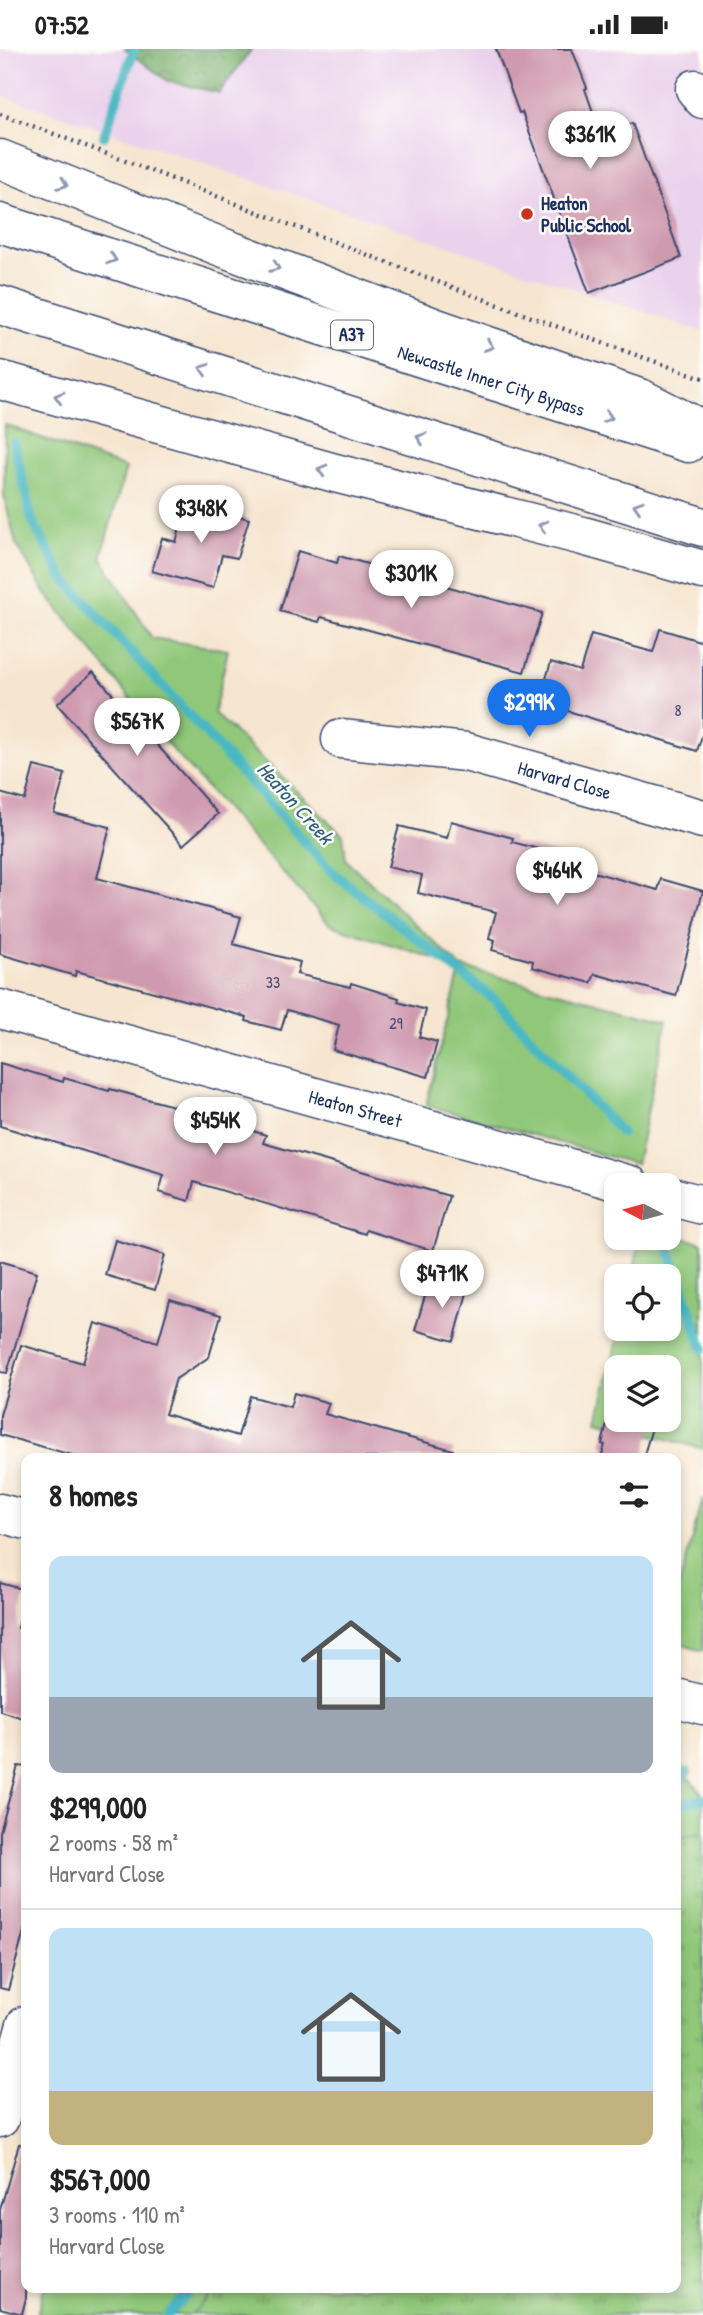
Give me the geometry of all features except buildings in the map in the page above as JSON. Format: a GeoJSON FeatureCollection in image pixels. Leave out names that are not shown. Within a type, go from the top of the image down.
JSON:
{"type":"FeatureCollection","features":[{"type":"Feature","properties":{"kind":"main road"},"geometry":{"type":"LineString","coordinates":[[0,159],[439,329],[642,399],[703,430]]}},
{"type":"Feature","properties":{"kind":"main road","name":"Newcastle Inner City Bypass"},"geometry":{"type":"LineString","coordinates":[[0,223],[703,448]]}},
{"type":"Feature","properties":{"kind":"main road"},"geometry":{"type":"LineString","coordinates":[[0,305],[703,527]]}},
{"type":"Feature","properties":{"kind":"main road"},"geometry":{"type":"LineString","coordinates":[[0,380],[335,473],[583,536],[703,570]]}},
{"type":"Feature","properties":{"kind":"main road","name":"Harvard Close"},"geometry":{"type":"LineString","coordinates":[[341,739],[466,753],[703,819]]}},
{"type":"Feature","properties":{"kind":"main road","name":"Heaton Street"},"geometry":{"type":"LineString","coordinates":[[0,1009],[604,1178]]}},
{"type":"Feature","properties":{"kind":"main road"},"geometry":{"type":"LineString","coordinates":[[681,1199],[703,1205]]}},
{"type":"Feature","properties":{"kind":"main road"},"geometry":{"type":"LineString","coordinates":[[0,1513],[21,1519]]}},
{"type":"Feature","properties":{"kind":"main road"},"geometry":{"type":"LineString","coordinates":[[681,1699],[703,1705]]}},
{"type":"Feature","properties":{"kind":"main road"},"geometry":{"type":"LineString","coordinates":[[0,2117],[21,2043]]}},
{"type":"Feature","properties":{"kind":"path"},"geometry":{"type":"LineString","coordinates":[[0,114],[162,173],[570,333],[703,378]]}},
{"type":"Feature","properties":{"kind":"shaded area","name":"Heaton Public School"},"geometry":{"type":"Polygon","coordinates":[[[0,49],[703,49],[703,332],[0,95],[0,49]]]}},
{"type":"Feature","properties":{"kind":"green space"},"geometry":{"type":"Polygon","coordinates":[[[125,49],[252,49],[219,93],[168,81],[125,49]]]}},
{"type":"Feature","properties":{"kind":"green space"},"geometry":{"type":"Polygon","coordinates":[[[5,425],[126,468],[101,557],[152,638],[228,650],[214,713],[343,835],[346,860],[461,967],[330,925],[163,739],[46,594],[16,544],[4,495],[5,425]]]}},
{"type":"Feature","properties":{"kind":"green space"},"geometry":{"type":"Polygon","coordinates":[[[461,967],[667,1020],[636,1164],[426,1105],[461,967]]]}},
{"type":"Feature","properties":{"kind":"green space"},"geometry":{"type":"Polygon","coordinates":[[[681,1237],[703,1243],[703,1449],[641,1432],[681,1432],[681,1355],[614,1355],[617,1341],[681,1341],[681,1264],[635,1264],[638,1250],[681,1250],[681,1237]]]}},
{"type":"Feature","properties":{"kind":"green space"},"geometry":{"type":"Polygon","coordinates":[[[604,1395],[604,1422],[598,1420],[604,1395]]]}},
{"type":"Feature","properties":{"kind":"green space"},"geometry":{"type":"Polygon","coordinates":[[[703,1498],[703,1651],[681,1644],[681,1579],[703,1498]]]}},
{"type":"Feature","properties":{"kind":"green space"},"geometry":{"type":"Polygon","coordinates":[[[681,1768],[703,1795],[703,2315],[37,2315],[42,2293],[681,2293],[681,1768]]]}},
{"type":"Feature","properties":{"kind":"green space"},"geometry":{"type":"Polygon","coordinates":[[[703,1833],[703,2315],[191,2315],[211,2293],[681,2293],[681,1837],[703,1833]]]}},
{"type":"Feature","properties":{"kind":"waterway","name":"Heaton Creek"},"geometry":{"type":"LineString","coordinates":[[104,136],[134,49]]}},
{"type":"Feature","properties":{"kind":"waterway","name":"Heaton Creek"},"geometry":{"type":"LineString","coordinates":[[14,443],[32,520],[62,576],[332,872],[494,999],[622,1133]]}},
{"type":"Feature","properties":{"kind":"waterway","name":"Heaton Creek"},"geometry":{"type":"LineString","coordinates":[[669,1250],[703,1348]]}},
{"type":"Feature","properties":{"kind":"waterway","name":"Heaton Creek"},"geometry":{"type":"LineString","coordinates":[[681,1779],[687,1772]]}},
{"type":"Feature","properties":{"kind":"waterway"},"geometry":{"type":"LineString","coordinates":[[681,1804],[703,1799]]}},
{"type":"Feature","properties":{"kind":"waterway"},"geometry":{"type":"LineString","coordinates":[[168,2315],[187,2293]]}},
{"type":"Feature","properties":{"kind":"place","name":"Heaton Public School"},"geometry":{"type":"Point","coordinates":[527,214]}}]}
